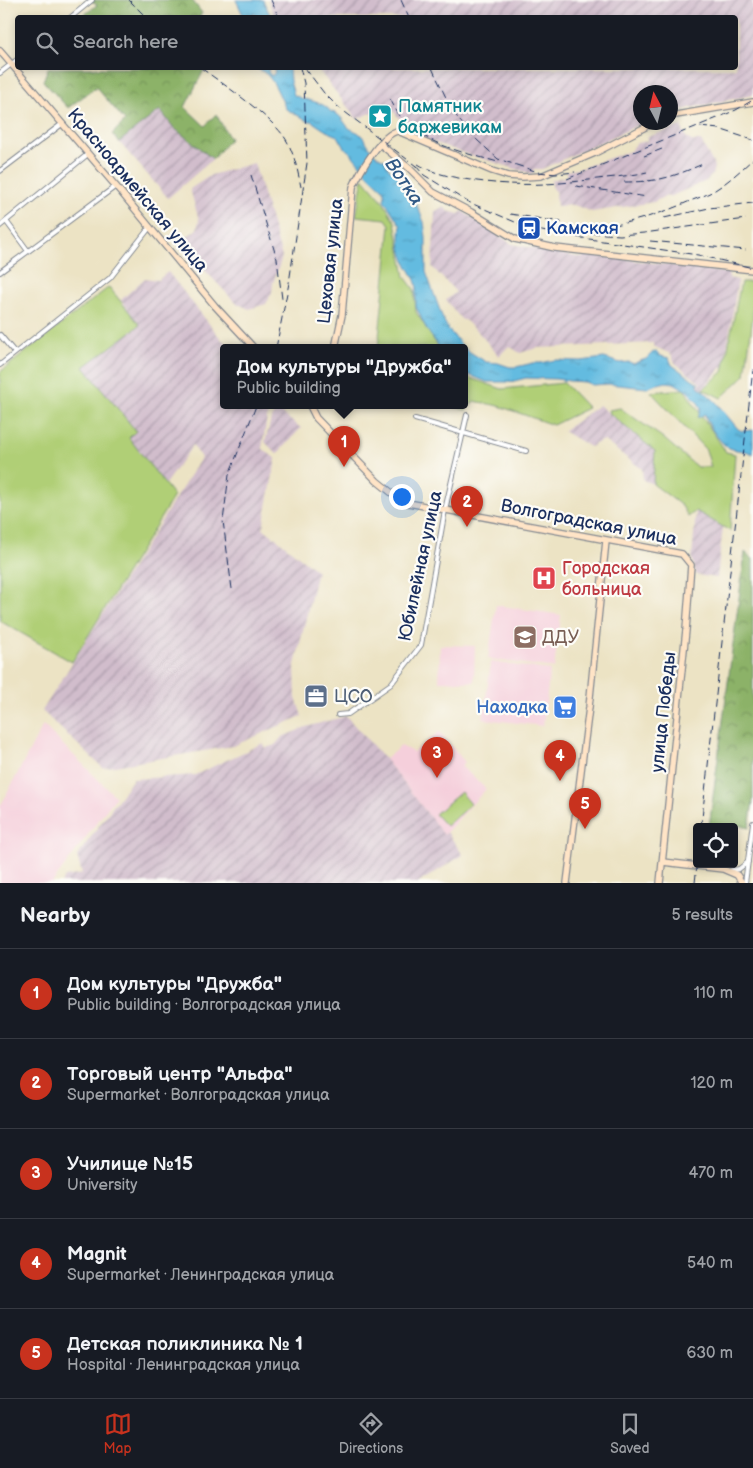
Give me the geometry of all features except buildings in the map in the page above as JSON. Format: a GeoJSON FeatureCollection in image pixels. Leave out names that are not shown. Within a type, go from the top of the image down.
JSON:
{"type":"FeatureCollection","features":[{"type":"Feature","properties":{"kind":"main road","name":"Красноармейская улица"},"geometry":{"type":"LineString","coordinates":[[0,51],[15,67]]}},
{"type":"Feature","properties":{"kind":"main road","name":"Красноармейская улица"},"geometry":{"type":"LineString","coordinates":[[18,70],[215,306],[250,344]]}},
{"type":"Feature","properties":{"kind":"main road"},"geometry":{"type":"LineString","coordinates":[[678,115],[753,102]]}},
{"type":"Feature","properties":{"kind":"main road"},"geometry":{"type":"LineString","coordinates":[[639,130],[588,156],[534,178],[508,176],[492,171],[398,131],[390,133],[379,145],[398,158],[434,192],[515,239],[555,248],[753,270]]}},
{"type":"Feature","properties":{"kind":"main road","name":"Цеховая улица"},"geometry":{"type":"LineString","coordinates":[[336,344],[342,315],[353,187],[356,178],[379,145]]}},
{"type":"Feature","properties":{"kind":"main road","name":"Волгоградская улица"},"geometry":{"type":"LineString","coordinates":[[312,409],[322,425],[377,481],[403,502],[682,554],[691,565]]}},
{"type":"Feature","properties":{"kind":"main road"},"geometry":{"type":"LineString","coordinates":[[567,883],[606,541]]}},
{"type":"Feature","properties":{"kind":"main road","name":"улица Победы"},"geometry":{"type":"LineString","coordinates":[[660,883],[691,565]]}},
{"type":"Feature","properties":{"kind":"main road"},"geometry":{"type":"LineString","coordinates":[[663,862],[729,871],[737,875],[744,883]]}},
{"type":"Feature","properties":{"kind":"street"},"geometry":{"type":"LineString","coordinates":[[74,15],[92,0]]}},
{"type":"Feature","properties":{"kind":"street"},"geometry":{"type":"LineString","coordinates":[[0,73],[15,61]]}},
{"type":"Feature","properties":{"kind":"street"},"geometry":{"type":"LineString","coordinates":[[0,172],[62,124]]}},
{"type":"Feature","properties":{"kind":"street"},"geometry":{"type":"LineString","coordinates":[[0,226],[88,154]]}},
{"type":"Feature","properties":{"kind":"street"},"geometry":{"type":"LineString","coordinates":[[0,272],[116,186]]}},
{"type":"Feature","properties":{"kind":"street"},"geometry":{"type":"LineString","coordinates":[[6,221],[28,252]]}},
{"type":"Feature","properties":{"kind":"street"},"geometry":{"type":"LineString","coordinates":[[0,365],[110,278],[150,227]]}},
{"type":"Feature","properties":{"kind":"street"},"geometry":{"type":"LineString","coordinates":[[0,334],[15,353]]}},
{"type":"Feature","properties":{"kind":"street","name":"Юбилейная улица"},"geometry":{"type":"LineString","coordinates":[[338,715],[348,714],[391,684],[421,645],[445,510],[467,415]]}},
{"type":"Feature","properties":{"kind":"street"},"geometry":{"type":"LineString","coordinates":[[415,419],[526,451]]}},
{"type":"Feature","properties":{"kind":"street"},"geometry":{"type":"LineString","coordinates":[[744,883],[753,823]]}},
{"type":"Feature","properties":{"kind":"street"},"geometry":{"type":"LineString","coordinates":[[729,871],[739,869],[748,862]]}},
{"type":"Feature","properties":{"kind":"shaded area"},"geometry":{"type":"Polygon","coordinates":[[[268,0],[753,0],[753,95],[678,111],[678,85],[633,85],[633,128],[542,169],[534,169],[532,174],[411,134],[389,105],[357,119],[319,70],[738,70],[738,15],[274,15],[268,0]]]}},
{"type":"Feature","properties":{"kind":"shaded area"},"geometry":{"type":"Polygon","coordinates":[[[160,110],[174,128],[213,159],[168,198],[119,142],[160,110]]]}},
{"type":"Feature","properties":{"kind":"shaded area"},"geometry":{"type":"Polygon","coordinates":[[[681,126],[686,137],[691,141],[701,141],[713,163],[712,175],[706,181],[669,197],[667,195],[654,202],[592,212],[574,205],[557,206],[555,190],[553,190],[551,180],[567,176],[567,171],[630,151],[637,143],[647,141],[647,137],[669,130],[678,130],[678,127],[681,126]]]}},
{"type":"Feature","properties":{"kind":"shaded area"},"geometry":{"type":"Polygon","coordinates":[[[254,163],[282,257],[273,283],[272,292],[266,304],[249,309],[236,303],[179,243],[197,229],[199,220],[190,189],[211,175],[254,163]]]}},
{"type":"Feature","properties":{"kind":"shaded area"},"geometry":{"type":"Polygon","coordinates":[[[444,207],[448,211],[459,214],[462,211],[512,244],[582,258],[585,255],[618,258],[728,273],[729,278],[738,280],[724,365],[703,389],[698,386],[700,383],[675,363],[671,354],[653,346],[653,343],[537,348],[520,353],[509,346],[499,356],[479,333],[461,319],[446,300],[456,292],[432,267],[435,211],[444,207]]]}},
{"type":"Feature","properties":{"kind":"shaded area"},"geometry":{"type":"Polygon","coordinates":[[[168,272],[222,340],[228,344],[220,344],[220,409],[268,409],[262,448],[276,459],[263,528],[317,571],[295,665],[296,698],[302,716],[233,746],[103,768],[42,711],[201,458],[193,445],[165,484],[129,438],[136,431],[83,367],[140,325],[121,300],[145,278],[158,280],[168,272]]]}},
{"type":"Feature","properties":{"kind":"shaded area"},"geometry":{"type":"Polygon","coordinates":[[[599,405],[655,451],[653,484],[643,480],[642,469],[603,440],[590,447],[563,431],[599,405]]]}},
{"type":"Feature","properties":{"kind":"shaded area"},"geometry":{"type":"Polygon","coordinates":[[[277,410],[301,428],[277,454],[265,442],[271,419],[277,410]]]}},
{"type":"Feature","properties":{"kind":"shaded area"},"geometry":{"type":"Polygon","coordinates":[[[696,511],[723,527],[717,578],[696,575],[692,558],[696,511]]]}},
{"type":"Feature","properties":{"kind":"shaded area","name":"ДДУ"},"geometry":{"type":"Polygon","coordinates":[[[496,605],[561,615],[554,668],[488,659],[496,605]]]}},
{"type":"Feature","properties":{"kind":"shaded area"},"geometry":{"type":"Polygon","coordinates":[[[440,645],[475,646],[474,682],[439,681],[440,645]]]}},
{"type":"Feature","properties":{"kind":"shaded area"},"geometry":{"type":"Polygon","coordinates":[[[491,662],[550,670],[543,726],[483,719],[491,662]]]}},
{"type":"Feature","properties":{"kind":"shaded area"},"geometry":{"type":"Polygon","coordinates":[[[346,716],[385,759],[444,835],[447,832],[463,855],[418,883],[61,883],[65,877],[82,874],[77,856],[133,779],[195,775],[263,743],[266,748],[275,745],[282,737],[306,727],[346,716]]]}},
{"type":"Feature","properties":{"kind":"shaded area"},"geometry":{"type":"Polygon","coordinates":[[[43,725],[116,797],[52,883],[0,883],[0,807],[43,725]]]}},
{"type":"Feature","properties":{"kind":"shaded area"},"geometry":{"type":"Polygon","coordinates":[[[439,732],[465,762],[461,766],[486,789],[444,835],[385,759],[401,746],[413,752],[439,732]]]}},
{"type":"Feature","properties":{"kind":"green space"},"geometry":{"type":"Polygon","coordinates":[[[90,0],[192,0],[202,13],[201,15],[84,15],[97,5],[90,0]]]}},
{"type":"Feature","properties":{"kind":"green space"},"geometry":{"type":"Polygon","coordinates":[[[47,70],[204,70],[185,107],[205,126],[216,114],[230,139],[213,159],[174,128],[160,110],[119,142],[112,134],[125,121],[96,87],[68,108],[43,81],[47,70]]]}},
{"type":"Feature","properties":{"kind":"green space"},"geometry":{"type":"Polygon","coordinates":[[[363,178],[382,200],[395,222],[405,277],[414,289],[416,312],[436,344],[378,344],[390,225],[386,219],[356,216],[363,178]]]}},
{"type":"Feature","properties":{"kind":"green space"},"geometry":{"type":"Polygon","coordinates":[[[741,282],[753,282],[753,317],[745,375],[721,398],[703,389],[723,372],[741,282]]]}},
{"type":"Feature","properties":{"kind":"green space"},"geometry":{"type":"Polygon","coordinates":[[[109,287],[140,325],[84,367],[136,431],[129,438],[174,496],[72,662],[0,621],[0,372],[109,287]]]}},
{"type":"Feature","properties":{"kind":"green space"},"geometry":{"type":"Polygon","coordinates":[[[468,377],[502,389],[564,383],[588,408],[553,425],[499,406],[474,401],[468,408],[468,377]]]}},
{"type":"Feature","properties":{"kind":"green space"},"geometry":{"type":"Polygon","coordinates":[[[684,389],[726,452],[735,454],[730,531],[696,511],[688,517],[682,506],[653,484],[655,451],[610,414],[609,410],[620,408],[662,437],[697,467],[711,467],[706,450],[651,392],[684,389]]]}},
{"type":"Feature","properties":{"kind":"green space"},"geometry":{"type":"Polygon","coordinates":[[[745,552],[753,559],[753,801],[749,828],[738,825],[738,823],[710,823],[745,552]]]}},
{"type":"Feature","properties":{"kind":"green space"},"geometry":{"type":"Polygon","coordinates":[[[461,792],[471,804],[446,826],[435,814],[461,792]]]}},
{"type":"Feature","properties":{"kind":"water"},"geometry":{"type":"Polygon","coordinates":[[[236,0],[263,0],[270,15],[255,15],[253,13],[253,15],[243,15],[236,0]]]}},
{"type":"Feature","properties":{"kind":"water"},"geometry":{"type":"Polygon","coordinates":[[[259,70],[268,70],[272,76],[275,72],[274,70],[289,70],[294,95],[324,105],[331,112],[339,116],[348,127],[363,137],[377,156],[386,160],[385,162],[390,170],[394,170],[416,203],[424,222],[426,272],[443,319],[448,329],[461,344],[437,344],[427,330],[416,307],[417,286],[402,252],[401,226],[384,200],[383,189],[345,148],[338,136],[286,109],[272,81],[264,72],[259,70]]]}},
{"type":"Feature","properties":{"kind":"water"},"geometry":{"type":"Polygon","coordinates":[[[468,351],[486,362],[510,367],[555,360],[581,361],[604,358],[620,363],[629,362],[634,364],[646,359],[653,352],[657,352],[661,356],[669,358],[672,365],[698,383],[698,386],[715,401],[738,429],[742,431],[753,430],[753,454],[747,451],[732,449],[723,444],[710,426],[705,414],[698,418],[701,408],[697,401],[687,391],[674,383],[666,382],[647,388],[608,384],[592,385],[585,382],[556,379],[526,378],[510,382],[487,382],[468,374],[468,351]]]}},
{"type":"Feature","properties":{"kind":"railway"},"geometry":{"type":"LineString","coordinates":[[129,0],[144,15]]}},
{"type":"Feature","properties":{"kind":"railway"},"geometry":{"type":"LineString","coordinates":[[271,0],[278,15]]}},
{"type":"Feature","properties":{"kind":"railway"},"geometry":{"type":"LineString","coordinates":[[401,0],[408,15]]}},
{"type":"Feature","properties":{"kind":"railway"},"geometry":{"type":"LineString","coordinates":[[204,70],[249,103],[282,134],[293,154],[301,187]]}},
{"type":"Feature","properties":{"kind":"railway"},"geometry":{"type":"LineString","coordinates":[[277,344],[289,283],[307,163],[304,83],[301,70]]}},
{"type":"Feature","properties":{"kind":"railway"},"geometry":{"type":"LineString","coordinates":[[307,70],[324,93],[337,106],[420,169]]}},
{"type":"Feature","properties":{"kind":"railway"},"geometry":{"type":"LineString","coordinates":[[433,70],[450,106],[459,120],[498,159],[538,172],[556,174],[575,172]]}},
{"type":"Feature","properties":{"kind":"railway"},"geometry":{"type":"LineString","coordinates":[[390,99],[400,116],[420,134],[445,146],[498,162]]}},
{"type":"Feature","properties":{"kind":"railway"},"geometry":{"type":"LineString","coordinates":[[567,179],[715,119],[753,100]]}},
{"type":"Feature","properties":{"kind":"railway"},"geometry":{"type":"LineString","coordinates":[[700,127],[719,129],[753,140]]}},
{"type":"Feature","properties":{"kind":"railway"},"geometry":{"type":"LineString","coordinates":[[644,156],[662,149]]}},
{"type":"Feature","properties":{"kind":"railway"},"geometry":{"type":"LineString","coordinates":[[553,226],[570,228],[606,226],[658,214],[712,192],[730,180],[753,159]]}},
{"type":"Feature","properties":{"kind":"railway"},"geometry":{"type":"LineString","coordinates":[[624,182],[666,178],[705,163]]}},
{"type":"Feature","properties":{"kind":"railway"},"geometry":{"type":"LineString","coordinates":[[418,164],[437,173],[457,178],[518,184],[564,183],[647,172]]}},
{"type":"Feature","properties":{"kind":"railway"},"geometry":{"type":"LineString","coordinates":[[415,165],[424,175],[466,201],[529,228],[555,234],[698,255],[753,268]]}},
{"type":"Feature","properties":{"kind":"railway"},"geometry":{"type":"LineString","coordinates":[[251,175],[277,259],[282,299]]}},
{"type":"Feature","properties":{"kind":"railway"},"geometry":{"type":"LineString","coordinates":[[576,186],[647,197]]}},
{"type":"Feature","properties":{"kind":"railway"},"geometry":{"type":"LineString","coordinates":[[664,218],[709,208],[753,203]]}},
{"type":"Feature","properties":{"kind":"railway"},"geometry":{"type":"LineString","coordinates":[[510,214],[562,222]]}},
{"type":"Feature","properties":{"kind":"railway"},"geometry":{"type":"LineString","coordinates":[[591,233],[620,235],[644,233],[746,219]]}},
{"type":"Feature","properties":{"kind":"railway"},"geometry":{"type":"LineString","coordinates":[[650,241],[746,250]]}},
{"type":"Feature","properties":{"kind":"railway"},"geometry":{"type":"LineString","coordinates":[[701,823],[753,369]]}},
{"type":"Feature","properties":{"kind":"railway"},"geometry":{"type":"LineString","coordinates":[[232,589],[223,521],[229,475],[255,409]]}},
{"type":"Feature","properties":{"kind":"railway"},"geometry":{"type":"LineString","coordinates":[[695,883],[697,868]]}},
{"type":"Feature","properties":{"kind":"place","name":"Памятник баржевикам"},"geometry":{"type":"Point","coordinates":[380,116]}},
{"type":"Feature","properties":{"kind":"place","name":"Камская"},"geometry":{"type":"Point","coordinates":[529,228]}},
{"type":"Feature","properties":{"kind":"place","name":"Дом культуры \"Дружба\""},"geometry":{"type":"Point","coordinates":[344,467]}},
{"type":"Feature","properties":{"kind":"place","name":"Торговый центр \"Альфа\""},"geometry":{"type":"Point","coordinates":[467,527]}},
{"type":"Feature","properties":{"kind":"place","name":"Городская больница"},"geometry":{"type":"Point","coordinates":[544,578]}},
{"type":"Feature","properties":{"kind":"place","name":"ДДУ"},"geometry":{"type":"Point","coordinates":[525,637]}},
{"type":"Feature","properties":{"kind":"place","name":"ЦСО"},"geometry":{"type":"Point","coordinates":[316,696]}},
{"type":"Feature","properties":{"kind":"place","name":"Находка"},"geometry":{"type":"Point","coordinates":[565,707]}},
{"type":"Feature","properties":{"kind":"place","name":"Училище №15"},"geometry":{"type":"Point","coordinates":[437,778]}},
{"type":"Feature","properties":{"kind":"place","name":"Magnit"},"geometry":{"type":"Point","coordinates":[560,781]}},
{"type":"Feature","properties":{"kind":"place","name":"Детская поликлиника № 1"},"geometry":{"type":"Point","coordinates":[585,829]}},
{"type":"Feature","properties":{"kind":"water label","name":"Вотка"},"geometry":{"type":"Point","coordinates":[405,181]}}]}
